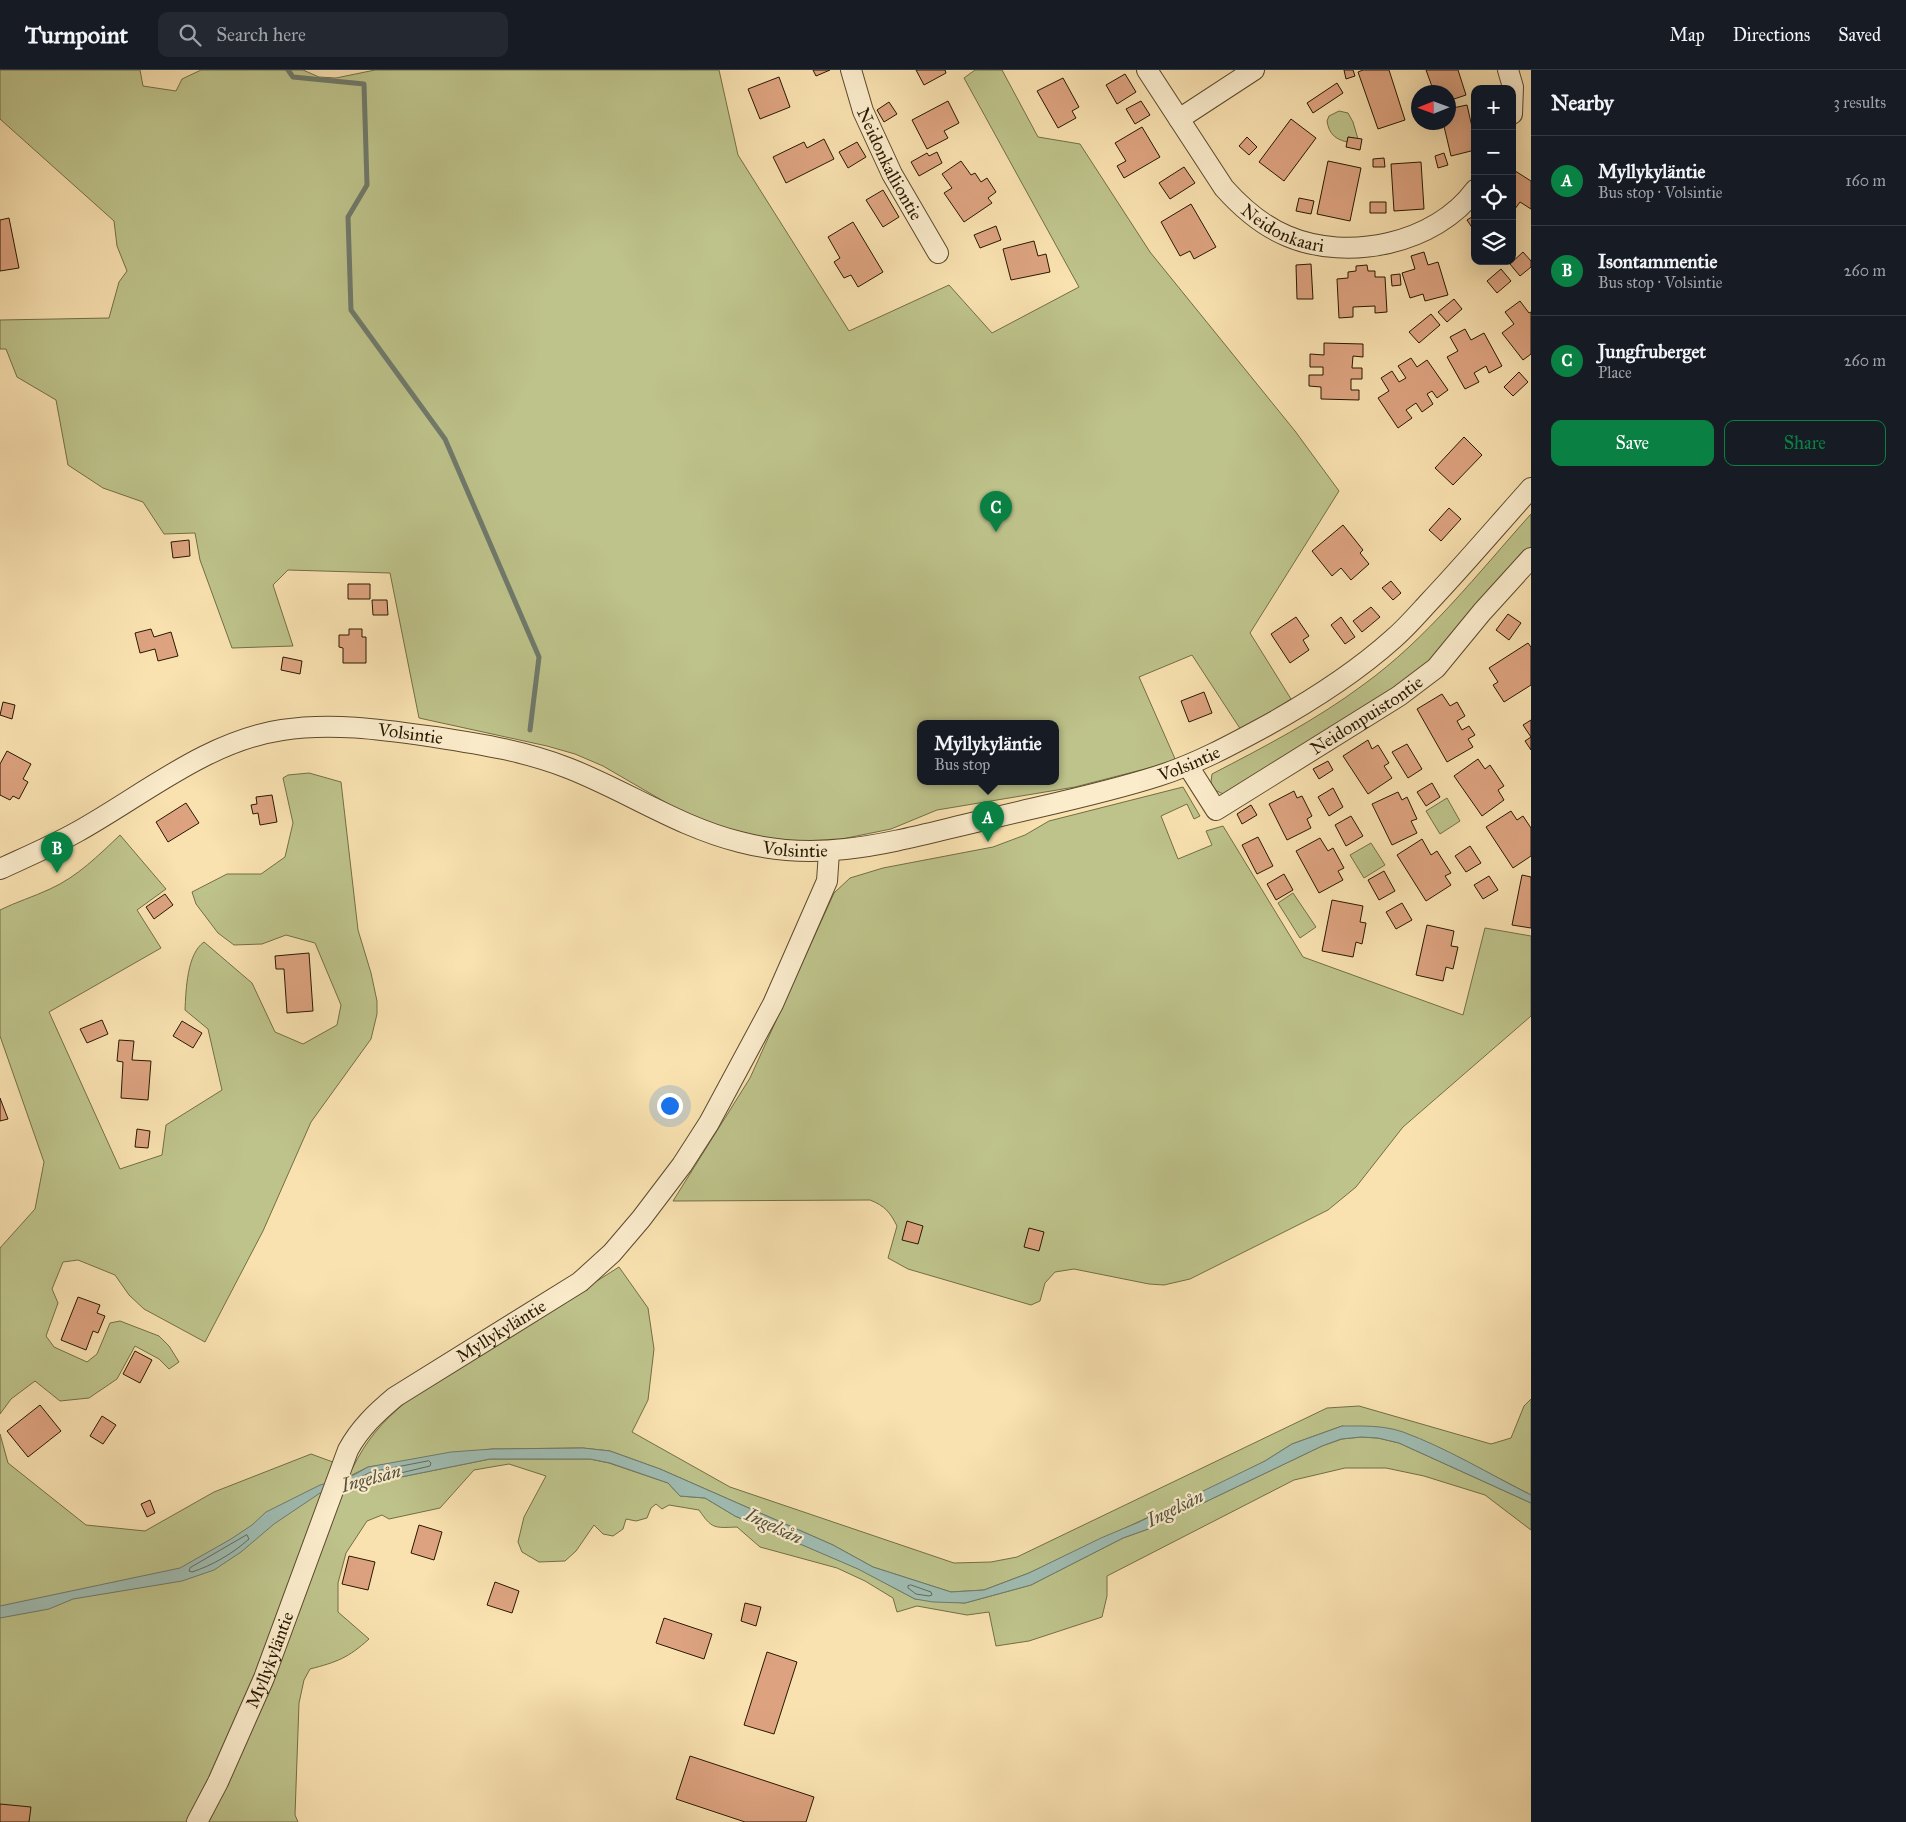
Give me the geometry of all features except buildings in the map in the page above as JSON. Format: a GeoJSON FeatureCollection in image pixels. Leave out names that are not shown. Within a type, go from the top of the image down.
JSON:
{"type":"FeatureCollection","features":[{"type":"Feature","properties":{"kind":"street","name":"Neidonkalliontie"},"geometry":{"type":"LineString","coordinates":[[851,70],[863,111],[892,174],[938,253]]}},
{"type":"Feature","properties":{"kind":"street","name":"Neidonkaari"},"geometry":{"type":"LineString","coordinates":[[1147,70],[1224,188],[1238,204],[1278,232],[1322,246],[1365,247],[1408,238],[1438,222],[1466,201],[1471,195]]}},
{"type":"Feature","properties":{"kind":"street"},"geometry":{"type":"LineString","coordinates":[[1179,119],[1254,70]]}},
{"type":"Feature","properties":{"kind":"street"},"geometry":{"type":"LineString","coordinates":[[1508,70],[1512,85]]}},
{"type":"Feature","properties":{"kind":"street","name":"Volsintie"},"geometry":{"type":"LineString","coordinates":[[0,869],[77,832],[218,749],[243,739],[278,730],[313,726],[350,727],[403,733],[475,743],[526,754],[568,768],[700,830],[768,848],[829,852],[880,845],[1146,780],[1188,766],[1240,740],[1310,702],[1352,673],[1396,637],[1531,488]]}},
{"type":"Feature","properties":{"kind":"street","name":"Neidonpuistontie"},"geometry":{"type":"LineString","coordinates":[[1188,766],[1216,810],[1399,696],[1436,668],[1482,612],[1531,558]]}},
{"type":"Feature","properties":{"kind":"street","name":"Myllykyläntie"},"geometry":{"type":"LineString","coordinates":[[197,1822],[218,1782],[264,1678],[355,1437],[376,1412],[423,1378],[499,1334],[580,1282],[612,1253],[642,1219],[710,1123],[773,1004],[827,881],[829,852]]}},
{"type":"Feature","properties":{"kind":"green space"},"geometry":{"type":"Polygon","coordinates":[[[0,70],[140,70],[143,86],[176,91],[182,79],[201,70],[303,70],[319,77],[336,78],[375,70],[719,70],[738,155],[849,331],[949,285],[992,333],[1079,287],[964,78],[975,70],[1002,70],[1038,137],[1080,144],[1150,252],[1295,431],[1339,491],[1250,633],[1291,699],[1241,730],[1192,655],[1139,677],[1176,761],[1075,787],[937,810],[891,829],[832,841],[777,841],[733,832],[677,809],[603,766],[575,754],[419,718],[390,573],[288,570],[273,585],[293,646],[232,648],[200,560],[195,533],[164,534],[143,502],[103,488],[68,465],[56,400],[17,377],[6,349],[0,349],[0,320],[109,318],[119,282],[127,271],[117,246],[114,221],[0,119],[0,70]]]}},
{"type":"Feature","properties":{"kind":"green space"},"geometry":{"type":"Polygon","coordinates":[[[1339,111],[1348,113],[1358,139],[1348,137],[1347,142],[1331,133],[1327,121],[1329,116],[1339,111]]]}},
{"type":"Feature","properties":{"kind":"green space"},"geometry":{"type":"Polygon","coordinates":[[[1531,514],[1531,550],[1433,664],[1229,793],[1223,794],[1213,789],[1211,782],[1212,774],[1308,721],[1345,698],[1386,667],[1452,604],[1531,514]]]}},
{"type":"Feature","properties":{"kind":"green space"},"geometry":{"type":"Polygon","coordinates":[[[309,773],[341,782],[358,930],[377,1001],[377,1014],[371,1039],[311,1122],[263,1231],[205,1342],[144,1309],[129,1295],[115,1275],[78,1260],[63,1262],[52,1289],[58,1303],[46,1336],[54,1347],[87,1362],[97,1354],[110,1323],[120,1321],[159,1336],[169,1346],[179,1362],[169,1369],[159,1359],[135,1346],[117,1379],[89,1398],[60,1401],[35,1381],[11,1399],[0,1414],[0,1248],[35,1209],[44,1162],[0,1036],[0,910],[60,884],[87,865],[120,835],[166,889],[137,910],[161,948],[49,1012],[120,1169],[162,1155],[166,1125],[222,1090],[208,1029],[185,1010],[188,973],[194,955],[204,942],[252,983],[275,1032],[303,1044],[337,1025],[341,1005],[315,943],[286,935],[262,944],[234,945],[218,933],[196,904],[192,892],[227,874],[261,874],[285,857],[293,823],[283,778],[288,775],[309,773]]]}},
{"type":"Feature","properties":{"kind":"green space"},"geometry":{"type":"Polygon","coordinates":[[[1183,787],[1200,816],[1194,819],[1187,804],[1161,816],[1178,859],[1212,845],[1206,831],[1223,826],[1303,957],[1463,1015],[1485,928],[1531,936],[1531,1016],[1403,1127],[1356,1187],[1328,1210],[1190,1279],[1164,1285],[1149,1284],[1074,1269],[1055,1272],[1045,1283],[1040,1301],[1031,1305],[908,1269],[888,1258],[897,1226],[886,1210],[870,1200],[673,1201],[750,1078],[834,893],[850,878],[883,868],[993,847],[1025,835],[1049,821],[1183,787]]]}},
{"type":"Feature","properties":{"kind":"green space"},"geometry":{"type":"Polygon","coordinates":[[[1447,798],[1460,821],[1440,834],[1426,811],[1447,798]]]}},
{"type":"Feature","properties":{"kind":"green space"},"geometry":{"type":"Polygon","coordinates":[[[1371,843],[1385,865],[1364,878],[1350,855],[1371,843]]]}},
{"type":"Feature","properties":{"kind":"green space"},"geometry":{"type":"Polygon","coordinates":[[[1293,893],[1316,927],[1300,938],[1278,903],[1293,893]]]}},
{"type":"Feature","properties":{"kind":"green space"},"geometry":{"type":"Polygon","coordinates":[[[619,1267],[648,1308],[654,1349],[648,1400],[632,1432],[730,1487],[954,1563],[991,1562],[1017,1557],[1327,1408],[1359,1406],[1491,1444],[1511,1438],[1524,1406],[1531,1399],[1531,1495],[1458,1457],[1342,1426],[1292,1444],[1265,1461],[1230,1479],[1029,1573],[984,1590],[951,1592],[873,1567],[833,1545],[660,1469],[610,1451],[583,1448],[492,1449],[368,1467],[346,1478],[352,1491],[391,1479],[490,1459],[590,1459],[609,1463],[668,1483],[680,1496],[705,1498],[735,1516],[859,1569],[915,1599],[965,1603],[1031,1585],[1123,1538],[1151,1528],[1322,1446],[1342,1439],[1378,1438],[1399,1443],[1531,1503],[1531,1530],[1485,1495],[1424,1476],[1386,1468],[1345,1468],[1294,1480],[1107,1576],[1107,1596],[1102,1617],[1029,1641],[996,1646],[989,1612],[967,1615],[917,1606],[897,1612],[893,1598],[865,1581],[837,1568],[760,1547],[737,1527],[714,1526],[707,1521],[699,1510],[669,1505],[662,1509],[656,1504],[651,1508],[647,1518],[636,1521],[626,1519],[623,1529],[613,1536],[603,1534],[594,1525],[576,1551],[565,1561],[539,1562],[522,1552],[518,1542],[524,1517],[546,1476],[509,1464],[474,1470],[440,1508],[389,1519],[382,1515],[367,1521],[346,1553],[338,1583],[338,1612],[369,1639],[342,1659],[310,1669],[304,1680],[299,1703],[295,1815],[298,1822],[0,1822],[0,1434],[8,1463],[86,1525],[145,1531],[214,1492],[311,1454],[352,1469],[375,1432],[407,1401],[619,1267]]]}},
{"type":"Feature","properties":{"kind":"water","name":"Ingelsån"},"geometry":{"type":"Polygon","coordinates":[[[1342,1426],[1388,1428],[1419,1438],[1452,1453],[1531,1495],[1531,1503],[1399,1443],[1378,1438],[1341,1439],[1322,1446],[1151,1528],[1123,1538],[1031,1585],[965,1603],[933,1602],[915,1599],[858,1569],[735,1516],[705,1498],[680,1496],[668,1483],[610,1463],[590,1459],[490,1459],[391,1479],[352,1491],[320,1493],[274,1524],[241,1552],[214,1570],[182,1581],[73,1599],[49,1609],[0,1618],[0,1606],[180,1568],[231,1539],[252,1525],[266,1512],[320,1485],[352,1476],[368,1467],[451,1452],[492,1449],[583,1448],[610,1451],[660,1469],[833,1545],[873,1567],[951,1592],[984,1590],[1029,1573],[1139,1522],[1265,1461],[1292,1444],[1342,1426]]]}},
{"type":"Feature","properties":{"kind":"waterway"},"geometry":{"type":"LineString","coordinates":[[288,70],[293,77],[364,84],[367,185],[348,217],[351,310],[445,439],[539,657],[530,730]]}},
{"type":"Feature","properties":{"kind":"place","name":"Jungfruberget"},"geometry":{"type":"Point","coordinates":[996,532]}},
{"type":"Feature","properties":{"kind":"place","name":"Myllykyläntie"},"geometry":{"type":"Point","coordinates":[988,842]}},
{"type":"Feature","properties":{"kind":"place","name":"Isontammentie"},"geometry":{"type":"Point","coordinates":[57,873]}}]}
